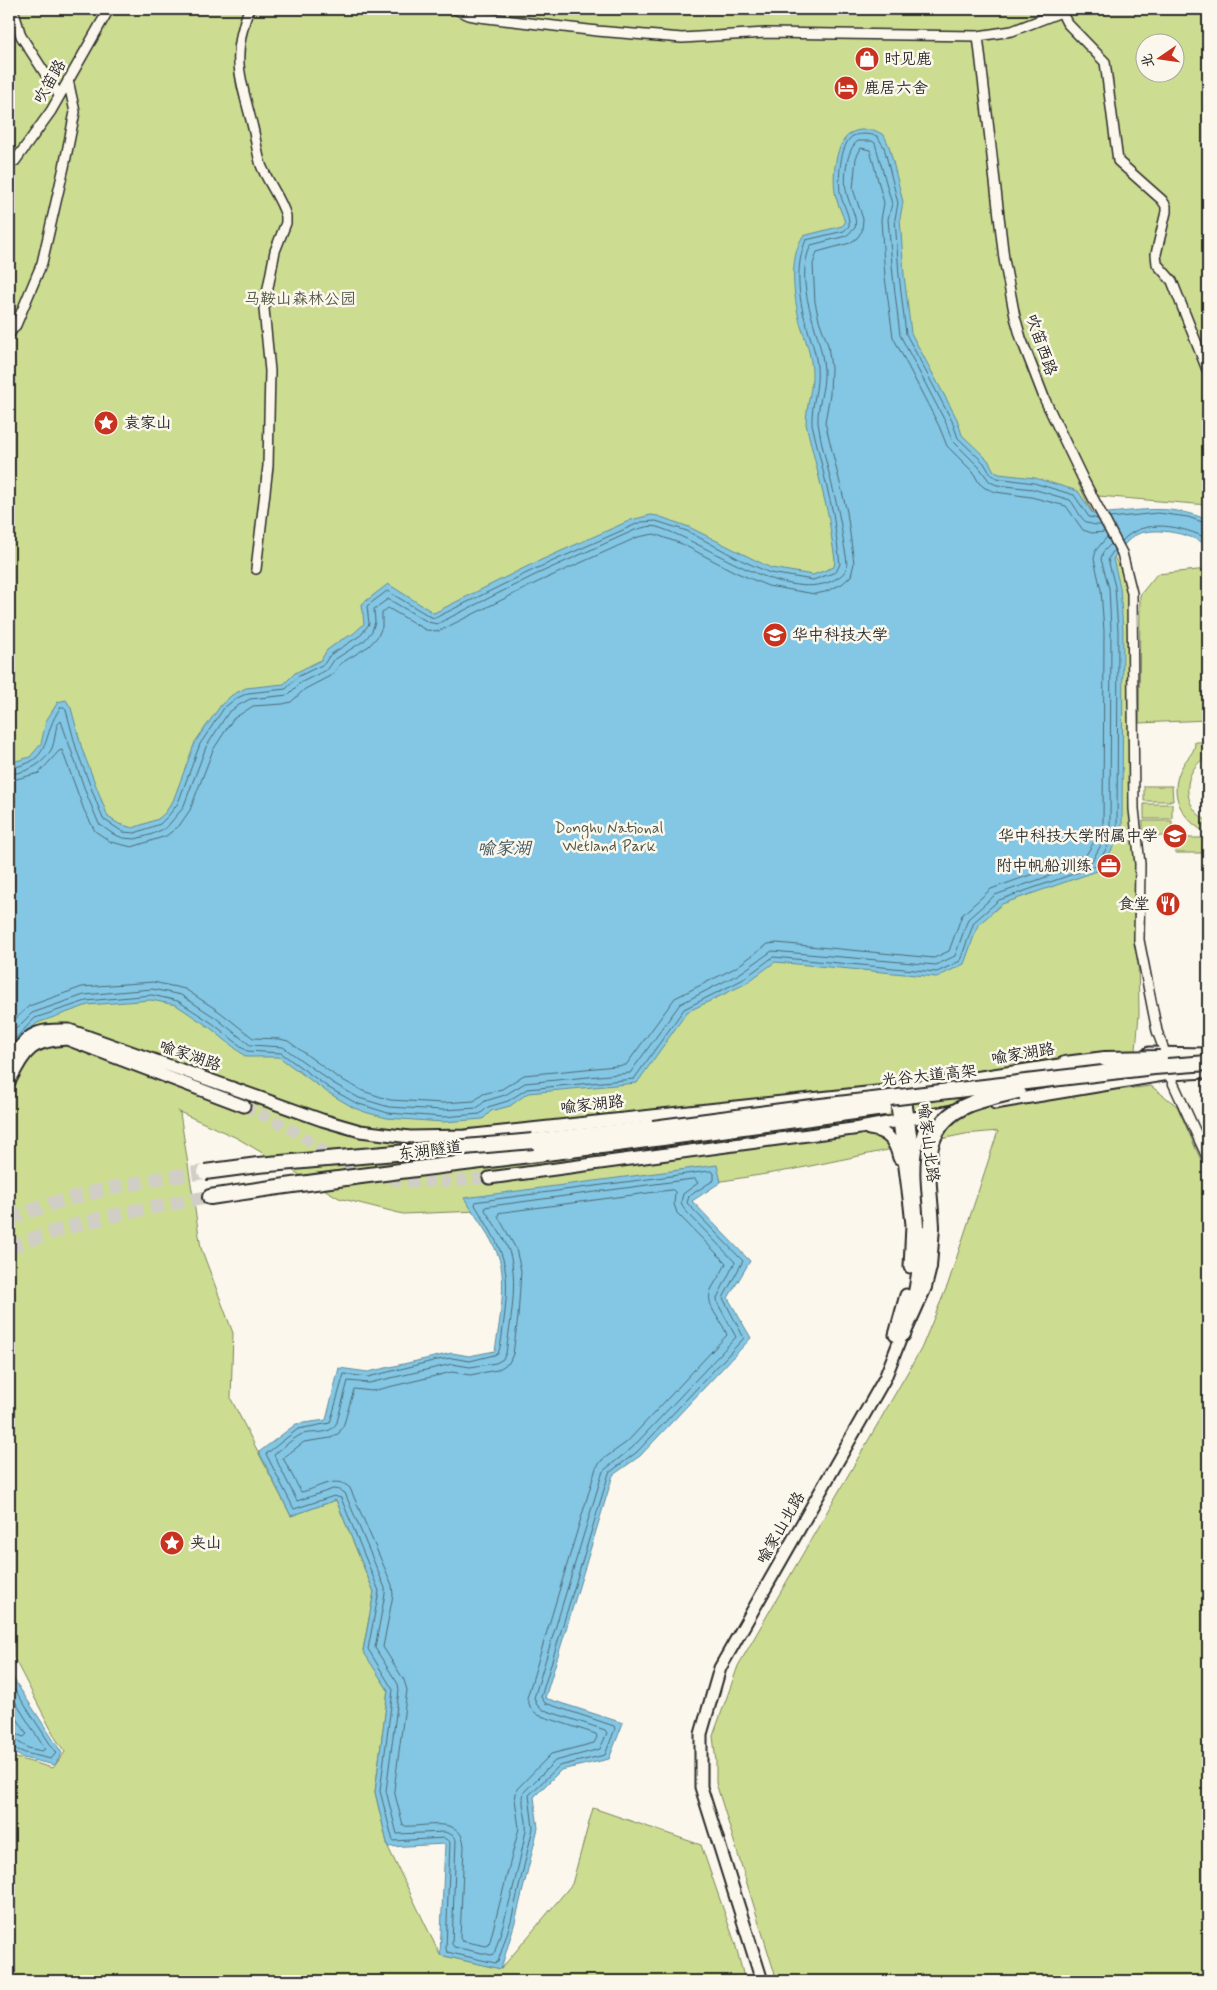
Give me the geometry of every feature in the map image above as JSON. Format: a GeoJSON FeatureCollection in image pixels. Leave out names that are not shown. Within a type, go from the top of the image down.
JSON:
{"type":"FeatureCollection","features":[{"type":"Feature","properties":{"kind":"highway"},"geometry":{"type":"LineString","coordinates":[[1065,1064],[1105,1059],[1208,1054]]}},
{"type":"Feature","properties":{"kind":"highway","name":"光谷大道高架"},"geometry":{"type":"LineString","coordinates":[[654,1128],[804,1108],[1154,1067],[1208,1063]]}},
{"type":"Feature","properties":{"kind":"highway","name":"光谷大道高架"},"geometry":{"type":"LineString","coordinates":[[654,1128],[1023,1090],[1154,1070],[1208,1067]]}},
{"type":"Feature","properties":{"kind":"highway"},"geometry":{"type":"LineString","coordinates":[[903,1334],[924,1287],[929,1267],[932,1227],[928,1166],[929,1151],[936,1130],[950,1115],[968,1105],[1023,1090]]}},
{"type":"Feature","properties":{"kind":"highway","name":"东湖隧道"},"geometry":{"type":"LineString","coordinates":[[205,1172],[654,1128]]}},
{"type":"Feature","properties":{"kind":"highway","name":"东湖隧道"},"geometry":{"type":"LineString","coordinates":[[210,1197],[293,1184],[621,1144],[654,1128]]}},
{"type":"Feature","properties":{"kind":"main road","name":"喻家湖路"},"geometry":{"type":"LineString","coordinates":[[9,1065],[21,1042],[36,1033],[52,1030],[69,1030],[322,1120],[360,1131],[410,1137],[654,1128],[1100,1057],[1165,1052],[1208,1054]]}},
{"type":"Feature","properties":{"kind":"main road","name":"喻家湖路"},"geometry":{"type":"LineString","coordinates":[[9,1082],[24,1055],[37,1043],[68,1039],[244,1106]]}},
{"type":"Feature","properties":{"kind":"main road"},"geometry":{"type":"LineString","coordinates":[[489,1178],[860,1128],[1028,1097],[1169,1074],[1208,1072]]}},
{"type":"Feature","properties":{"kind":"main road","name":"喻家山北路"},"geometry":{"type":"LineString","coordinates":[[762,1981],[701,1787],[701,1734],[720,1668],[885,1378],[903,1334],[912,1301],[919,1250],[915,1205],[899,1089]]}},
{"type":"Feature","properties":{"kind":"main road"},"geometry":{"type":"LineString","coordinates":[[915,1205],[922,1135],[927,1125],[935,1117],[948,1112]]}},
{"type":"Feature","properties":{"kind":"main road"},"geometry":{"type":"LineString","coordinates":[[860,1128],[881,1130],[892,1142],[900,1162],[903,1184],[915,1205]]}},
{"type":"Feature","properties":{"kind":"main road"},"geometry":{"type":"LineString","coordinates":[[621,1144],[669,1153]]}},
{"type":"Feature","properties":{"kind":"main road","name":"喻家山北路"},"geometry":{"type":"LineString","coordinates":[[755,1981],[695,1788],[695,1733],[714,1666],[882,1369],[902,1314],[907,1291],[915,1205]]}},
{"type":"Feature","properties":{"kind":"street"},"geometry":{"type":"LineString","coordinates":[[13,9],[21,36],[60,95]]}},
{"type":"Feature","properties":{"kind":"street","name":"吹笛路"},"geometry":{"type":"LineString","coordinates":[[9,164],[15,161],[51,111],[109,9]]}},
{"type":"Feature","properties":{"kind":"street"},"geometry":{"type":"LineString","coordinates":[[249,9],[239,43],[238,63],[240,81],[254,129],[261,164],[282,205],[286,219],[275,251],[264,310],[270,371],[268,466],[256,569]]}},
{"type":"Feature","properties":{"kind":"street"},"geometry":{"type":"LineString","coordinates":[[455,9],[469,15],[597,31],[682,38],[766,34],[978,36],[1012,31],[1065,11],[1067,23],[1105,62],[1118,161],[1164,203],[1166,212],[1156,254],[1157,264],[1172,281],[1208,372]]}},
{"type":"Feature","properties":{"kind":"street","name":"吹笛西路"},"geometry":{"type":"LineString","coordinates":[[978,36],[1007,278],[1021,338],[1045,400],[1098,509],[1122,553],[1132,594],[1134,809],[1140,864],[1139,940],[1157,1030],[1165,1052],[1169,1074],[1208,1159]]}},
{"type":"Feature","properties":{"kind":"street"},"geometry":{"type":"LineString","coordinates":[[9,334],[16,325],[42,263],[75,112],[68,80]]}},
{"type":"Feature","properties":{"kind":"green space"},"geometry":{"type":"Polygon","coordinates":[[[9,9],[1208,9],[1208,505],[1098,496],[1087,486],[1078,483],[1132,593],[1139,1014],[1136,1050],[1119,1090],[1151,1086],[1177,1106],[1208,1176],[1208,1981],[777,1981],[716,1783],[713,1736],[738,1666],[921,1349],[948,1284],[998,1131],[965,1134],[791,1170],[554,1208],[403,1214],[339,1198],[237,1138],[177,1111],[180,1113],[201,1248],[233,1333],[231,1399],[291,1516],[336,1500],[374,1592],[363,1650],[388,1690],[375,1792],[388,1847],[440,1955],[501,1969],[572,1884],[593,1808],[701,1845],[735,1943],[745,1981],[9,1981],[9,1756],[53,1768],[65,1752],[56,1739],[14,1658],[14,1594],[9,1548],[9,9]]]}},
{"type":"Feature","properties":{"kind":"green space"},"geometry":{"type":"Polygon","coordinates":[[[1208,569],[1208,720],[1139,723],[1140,595],[1157,574],[1208,569]]]}},
{"type":"Feature","properties":{"kind":"green space"},"geometry":{"type":"Polygon","coordinates":[[[1195,742],[1208,742],[1208,756],[1199,762],[1193,770],[1189,779],[1189,798],[1199,815],[1208,821],[1208,834],[1184,814],[1177,796],[1178,776],[1183,765],[1193,752],[1195,742]]]}},
{"type":"Feature","properties":{"kind":"green space"},"geometry":{"type":"Polygon","coordinates":[[[1144,786],[1172,786],[1173,801],[1144,801],[1144,786]]]}},
{"type":"Feature","properties":{"kind":"green space"},"geometry":{"type":"Polygon","coordinates":[[[1144,804],[1172,804],[1172,819],[1144,819],[1144,804]]]}},
{"type":"Feature","properties":{"kind":"green space"},"geometry":{"type":"Polygon","coordinates":[[[1143,821],[1172,821],[1172,836],[1143,836],[1143,821]]]}},
{"type":"Feature","properties":{"kind":"green space"},"geometry":{"type":"Polygon","coordinates":[[[1176,838],[1204,838],[1204,853],[1176,853],[1176,838]]]}},
{"type":"Feature","properties":{"kind":"water","name":"喻家湖"},"geometry":{"type":"Polygon","coordinates":[[[874,130],[884,135],[889,146],[903,202],[900,218],[911,333],[957,419],[962,435],[988,460],[994,471],[999,474],[1035,478],[1078,491],[1093,514],[1165,510],[1193,514],[1208,520],[1208,546],[1201,541],[1181,534],[1158,531],[1148,532],[1131,538],[1113,559],[1120,587],[1123,630],[1122,832],[1100,870],[1002,904],[978,925],[964,964],[937,977],[775,962],[745,984],[687,1012],[637,1083],[528,1093],[510,1106],[491,1111],[483,1119],[443,1122],[387,1118],[354,1108],[327,1092],[279,1057],[246,1057],[209,1027],[176,1005],[151,1000],[88,1005],[37,1023],[9,1053],[9,763],[30,757],[41,744],[46,721],[58,702],[66,700],[71,708],[82,749],[108,817],[119,824],[133,828],[158,819],[165,813],[173,801],[195,742],[221,705],[232,695],[246,688],[284,684],[295,673],[321,660],[327,650],[353,634],[364,624],[362,604],[388,584],[434,613],[530,565],[631,520],[651,515],[689,527],[771,568],[813,575],[834,567],[835,560],[828,514],[806,424],[812,371],[796,302],[794,267],[795,256],[803,236],[842,226],[845,223],[836,197],[835,167],[840,146],[845,138],[852,132],[874,130]]]}},
{"type":"Feature","properties":{"kind":"water"},"geometry":{"type":"Polygon","coordinates":[[[717,1165],[721,1182],[692,1201],[750,1261],[728,1298],[751,1338],[640,1456],[613,1475],[545,1698],[623,1723],[609,1759],[561,1770],[534,1797],[538,1828],[515,1922],[501,1969],[440,1955],[445,1844],[388,1847],[375,1792],[388,1690],[363,1651],[374,1592],[336,1500],[291,1516],[259,1452],[296,1424],[326,1420],[339,1368],[368,1372],[452,1353],[469,1356],[495,1351],[502,1303],[501,1265],[491,1240],[464,1198],[717,1165]]]}},
{"type":"Feature","properties":{"kind":"water"},"geometry":{"type":"Polygon","coordinates":[[[9,1669],[62,1753],[55,1765],[23,1758],[9,1750],[9,1669]]]}},
{"type":"Feature","properties":{"kind":"tunnel"},"geometry":{"type":"LineString","coordinates":[[244,1106],[295,1132],[347,1165],[375,1176],[391,1180],[424,1182],[489,1178]]}},
{"type":"Feature","properties":{"kind":"tunnel"},"geometry":{"type":"LineString","coordinates":[[9,1219],[57,1202],[105,1190],[205,1172]]}},
{"type":"Feature","properties":{"kind":"tunnel"},"geometry":{"type":"LineString","coordinates":[[9,1248],[83,1223],[158,1206],[210,1197]]}},
{"type":"Feature","properties":{"kind":"place","name":"时见鹿"},"geometry":{"type":"Point","coordinates":[867,59]}},
{"type":"Feature","properties":{"kind":"place","name":"鹿居六舍"},"geometry":{"type":"Point","coordinates":[846,88]}},
{"type":"Feature","properties":{"kind":"place","name":"袁家山"},"geometry":{"type":"Point","coordinates":[106,423]}},
{"type":"Feature","properties":{"kind":"place","name":"华中科技大学"},"geometry":{"type":"Point","coordinates":[775,635]}},
{"type":"Feature","properties":{"kind":"place","name":"华中科技大学附属中学"},"geometry":{"type":"Point","coordinates":[1175,836]}},
{"type":"Feature","properties":{"kind":"place","name":"附中帆船训练"},"geometry":{"type":"Point","coordinates":[1109,866]}},
{"type":"Feature","properties":{"kind":"place","name":"食堂"},"geometry":{"type":"Point","coordinates":[1168,904]}},
{"type":"Feature","properties":{"kind":"place","name":"夹山"},"geometry":{"type":"Point","coordinates":[172,1543]}},
{"type":"Feature","properties":{"kind":"park label","name":"马鞍山森林公园"},"geometry":{"type":"Point","coordinates":[300,299]}},
{"type":"Feature","properties":{"kind":"park label","name":"Donghu National Wetland Park"},"geometry":{"type":"Point","coordinates":[609,837]}}]}
